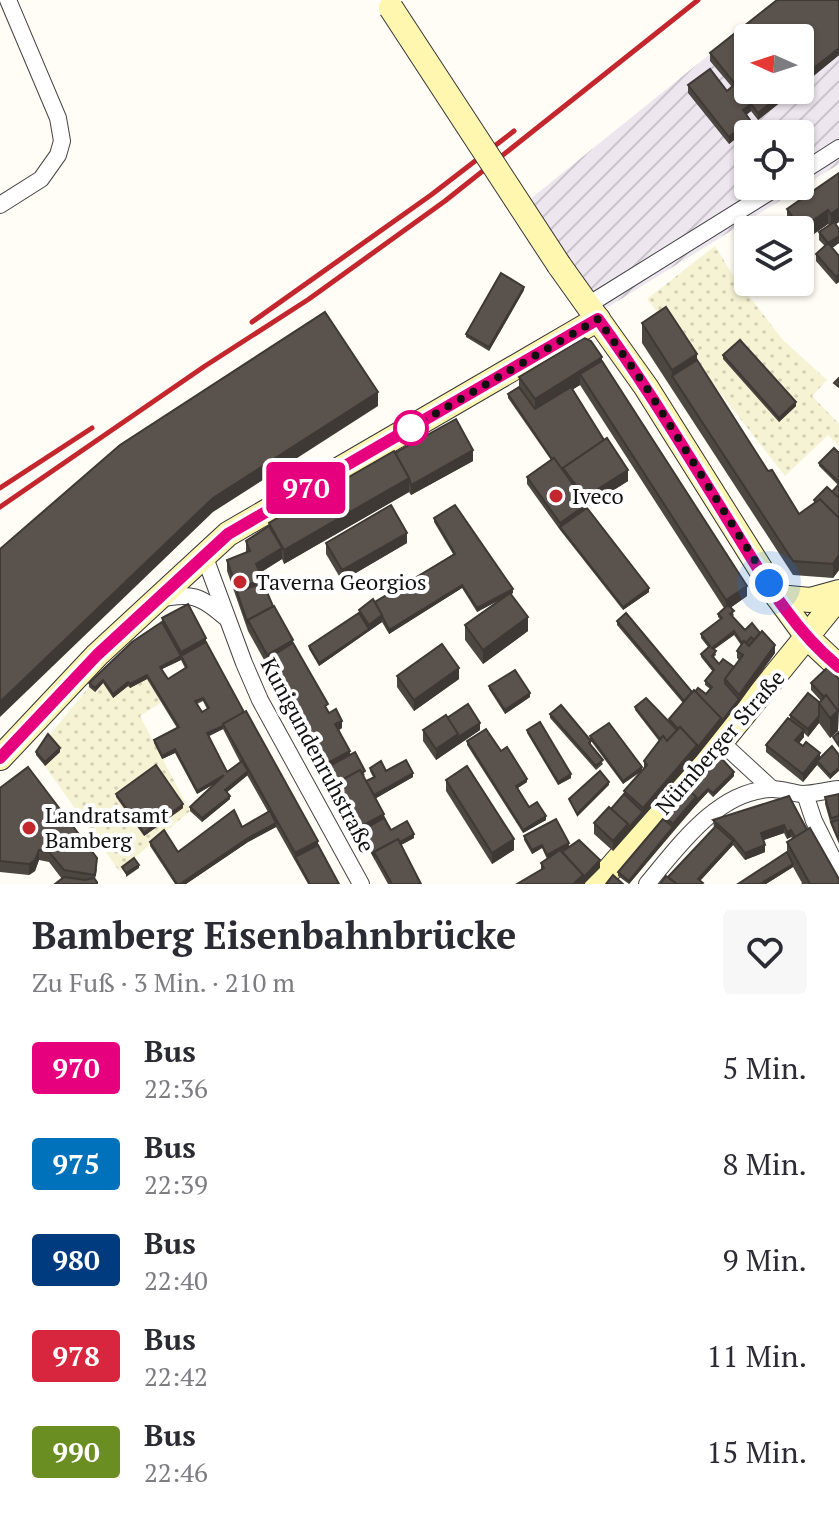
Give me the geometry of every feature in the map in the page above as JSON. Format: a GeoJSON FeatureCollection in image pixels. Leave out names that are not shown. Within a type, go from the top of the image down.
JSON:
{"type":"FeatureCollection","features":[{"type":"Feature","properties":{"kind":"street"},"geometry":{"type":"LineString","coordinates":[[0,205],[41,179],[52,165],[62,141],[58,118],[8,0]]}},
{"type":"Feature","properties":{"kind":"street"},"geometry":{"type":"LineString","coordinates":[[388,4],[559,265],[646,387],[778,597],[808,638],[839,667]]}},
{"type":"Feature","properties":{"kind":"street"},"geometry":{"type":"LineString","coordinates":[[814,164],[839,148]]}},
{"type":"Feature","properties":{"kind":"street"},"geometry":{"type":"LineString","coordinates":[[0,758],[97,655],[204,555],[243,524],[593,312],[758,200]]}},
{"type":"Feature","properties":{"kind":"street","name":"Kunigundenruhstraße"},"geometry":{"type":"LineString","coordinates":[[204,555],[260,700],[361,884]]}},
{"type":"Feature","properties":{"kind":"street","name":"Nürnberger Straße"},"geometry":{"type":"LineString","coordinates":[[778,597],[810,600],[839,595]]}},
{"type":"Feature","properties":{"kind":"street","name":"Nürnberger Straße"},"geometry":{"type":"LineString","coordinates":[[597,884],[721,742],[808,638],[839,595]]}},
{"type":"Feature","properties":{"kind":"street"},"geometry":{"type":"LineString","coordinates":[[156,600],[198,597],[226,618]]}},
{"type":"Feature","properties":{"kind":"street"},"geometry":{"type":"LineString","coordinates":[[721,742],[772,789]]}},
{"type":"Feature","properties":{"kind":"street"},"geometry":{"type":"LineString","coordinates":[[647,884],[705,820],[728,804],[753,792],[772,789],[805,794],[839,789]]}},
{"type":"Feature","properties":{"kind":"street"},"geometry":{"type":"LineString","coordinates":[[805,794],[814,821],[839,871]]}},
{"type":"Feature","properties":{"kind":"shaded area"},"geometry":{"type":"Polygon","coordinates":[[[777,0],[839,0],[839,164],[814,179],[814,120],[734,120],[734,200],[781,200],[755,216],[734,216],[734,229],[592,317],[519,208],[734,35],[734,104],[814,104],[814,24],[747,24],[777,0]]]}},
{"type":"Feature","properties":{"kind":"shaded area"},"geometry":{"type":"Polygon","coordinates":[[[715,246],[734,277],[734,296],[749,296],[783,340],[827,380],[812,396],[839,424],[839,446],[828,435],[785,476],[647,299],[715,246]]]}},
{"type":"Feature","properties":{"kind":"shaded area"},"geometry":{"type":"Polygon","coordinates":[[[147,679],[162,702],[140,716],[190,811],[119,871],[45,766],[60,752],[48,737],[89,687],[95,692],[103,683],[113,698],[128,686],[147,679]]]}},
{"type":"Feature","properties":{"kind":"building"},"geometry":{"type":"Polygon","coordinates":[[[777,0],[839,0],[839,48],[814,68],[814,24],[747,24],[777,0]]]}},
{"type":"Feature","properties":{"kind":"building"},"geometry":{"type":"Polygon","coordinates":[[[734,34],[734,83],[710,53],[734,34]]]}},
{"type":"Feature","properties":{"kind":"building"},"geometry":{"type":"Polygon","coordinates":[[[710,69],[727,91],[734,85],[734,104],[751,104],[743,110],[750,120],[734,120],[734,133],[729,137],[688,85],[710,69]]]}},
{"type":"Feature","properties":{"kind":"building"},"geometry":{"type":"Polygon","coordinates":[[[751,104],[769,104],[758,113],[751,104]]]}},
{"type":"Feature","properties":{"kind":"building"},"geometry":{"type":"Polygon","coordinates":[[[839,173],[839,208],[831,214],[828,210],[814,220],[814,216],[792,216],[787,209],[800,200],[814,200],[814,190],[839,173]]]}},
{"type":"Feature","properties":{"kind":"building"},"geometry":{"type":"Polygon","coordinates":[[[834,222],[839,236],[828,243],[819,232],[834,222]]]}},
{"type":"Feature","properties":{"kind":"building"},"geometry":{"type":"Polygon","coordinates":[[[828,243],[839,256],[839,274],[836,277],[816,254],[828,243]]]}},
{"type":"Feature","properties":{"kind":"building"},"geometry":{"type":"Polygon","coordinates":[[[501,273],[524,287],[489,347],[466,334],[501,273]]]}},
{"type":"Feature","properties":{"kind":"building"},"geometry":{"type":"Polygon","coordinates":[[[666,307],[697,354],[672,370],[642,323],[666,307]]]}},
{"type":"Feature","properties":{"kind":"building"},"geometry":{"type":"Polygon","coordinates":[[[325,312],[378,392],[213,498],[0,702],[0,549],[120,445],[325,312]]]}},
{"type":"Feature","properties":{"kind":"building"},"geometry":{"type":"Polygon","coordinates":[[[584,338],[591,341],[602,357],[535,399],[519,377],[584,338]]]}},
{"type":"Feature","properties":{"kind":"building"},"geometry":{"type":"Polygon","coordinates":[[[740,340],[796,402],[779,418],[723,355],[740,340]]]}},
{"type":"Feature","properties":{"kind":"building"},"geometry":{"type":"Polygon","coordinates":[[[697,360],[799,514],[820,499],[839,518],[839,555],[833,564],[793,561],[672,376],[697,360]]]}},
{"type":"Feature","properties":{"kind":"building"},"geometry":{"type":"Polygon","coordinates":[[[602,361],[747,586],[726,600],[580,374],[602,361]]]}},
{"type":"Feature","properties":{"kind":"building"},"geometry":{"type":"Polygon","coordinates":[[[519,387],[535,409],[571,387],[604,440],[563,468],[563,472],[508,394],[519,387]]]}},
{"type":"Feature","properties":{"kind":"building"},"geometry":{"type":"Polygon","coordinates":[[[456,419],[473,450],[411,485],[395,453],[456,419]]]}},
{"type":"Feature","properties":{"kind":"building"},"geometry":{"type":"Polygon","coordinates":[[[607,438],[628,470],[585,497],[563,468],[607,438]]]}},
{"type":"Feature","properties":{"kind":"building"},"geometry":{"type":"Polygon","coordinates":[[[834,448],[839,453],[839,482],[819,463],[834,448]]]}},
{"type":"Feature","properties":{"kind":"building"},"geometry":{"type":"Polygon","coordinates":[[[394,451],[409,478],[284,550],[269,523],[394,451]]]}},
{"type":"Feature","properties":{"kind":"building","name":"Iveco"},"geometry":{"type":"Polygon","coordinates":[[[554,458],[587,504],[560,523],[527,477],[554,458]]]}},
{"type":"Feature","properties":{"kind":"building"},"geometry":{"type":"Polygon","coordinates":[[[839,484],[839,498],[832,492],[839,484]]]}},
{"type":"Feature","properties":{"kind":"building"},"geometry":{"type":"Polygon","coordinates":[[[827,487],[839,498],[839,518],[820,499],[814,500],[827,487]]]}},
{"type":"Feature","properties":{"kind":"building"},"geometry":{"type":"Polygon","coordinates":[[[391,505],[407,533],[342,570],[326,543],[391,505]]]}},
{"type":"Feature","properties":{"kind":"building"},"geometry":{"type":"Polygon","coordinates":[[[455,505],[513,589],[477,608],[462,585],[389,630],[375,602],[455,554],[434,518],[455,505]]]}},
{"type":"Feature","properties":{"kind":"building"},"geometry":{"type":"Polygon","coordinates":[[[587,508],[649,588],[623,607],[560,527],[587,508]]]}},
{"type":"Feature","properties":{"kind":"building"},"geometry":{"type":"Polygon","coordinates":[[[269,526],[282,548],[256,564],[263,579],[237,589],[227,560],[250,551],[246,541],[269,526]]]}},
{"type":"Feature","properties":{"kind":"building"},"geometry":{"type":"Polygon","coordinates":[[[263,583],[273,606],[248,620],[248,624],[237,592],[263,583]]]}},
{"type":"Feature","properties":{"kind":"building"},"geometry":{"type":"Polygon","coordinates":[[[510,593],[528,617],[483,650],[465,625],[510,593]]]}},
{"type":"Feature","properties":{"kind":"building"},"geometry":{"type":"Polygon","coordinates":[[[373,599],[382,615],[369,625],[359,610],[373,599]]]}},
{"type":"Feature","properties":{"kind":"building"},"geometry":{"type":"Polygon","coordinates":[[[188,604],[206,638],[181,652],[162,618],[188,604]]]}},
{"type":"Feature","properties":{"kind":"building"},"geometry":{"type":"Polygon","coordinates":[[[728,605],[734,611],[730,614],[745,630],[752,623],[760,633],[754,640],[751,637],[742,643],[734,631],[712,648],[716,651],[712,656],[719,664],[723,659],[734,667],[725,683],[739,699],[721,722],[721,718],[695,692],[698,688],[706,694],[712,687],[705,681],[714,670],[701,654],[710,646],[701,634],[722,618],[718,614],[728,605]]]}},
{"type":"Feature","properties":{"kind":"building"},"geometry":{"type":"Polygon","coordinates":[[[274,606],[293,640],[267,655],[248,620],[274,606]]]}},
{"type":"Feature","properties":{"kind":"building"},"geometry":{"type":"Polygon","coordinates":[[[359,613],[369,629],[319,663],[309,646],[359,613]]]}},
{"type":"Feature","properties":{"kind":"building"},"geometry":{"type":"Polygon","coordinates":[[[626,613],[692,692],[684,701],[617,621],[626,613]]]}},
{"type":"Feature","properties":{"kind":"building"},"geometry":{"type":"Polygon","coordinates":[[[162,622],[181,656],[206,642],[244,712],[207,733],[227,772],[242,761],[248,771],[225,790],[230,796],[202,818],[190,807],[224,775],[197,791],[175,749],[162,756],[154,740],[179,727],[147,675],[130,684],[128,682],[113,694],[103,680],[95,688],[89,683],[132,642],[162,622]],[[181,656],[160,667],[168,679],[187,667],[181,656]],[[203,698],[195,701],[202,712],[209,708],[203,698]]]}},
{"type":"Feature","properties":{"kind":"building"},"geometry":{"type":"Polygon","coordinates":[[[762,631],[775,645],[739,695],[725,679],[743,655],[737,651],[744,641],[749,646],[762,631]]]}},
{"type":"Feature","properties":{"kind":"building"},"geometry":{"type":"Polygon","coordinates":[[[293,643],[328,704],[325,706],[329,713],[336,709],[342,721],[335,724],[350,751],[326,764],[267,659],[293,643]]]}},
{"type":"Feature","properties":{"kind":"building"},"geometry":{"type":"Polygon","coordinates":[[[442,644],[459,668],[414,700],[397,676],[442,644]]]}},
{"type":"Feature","properties":{"kind":"building"},"geometry":{"type":"Polygon","coordinates":[[[828,667],[839,679],[837,710],[826,695],[824,697],[811,683],[828,667]]]}},
{"type":"Feature","properties":{"kind":"building"},"geometry":{"type":"Polygon","coordinates":[[[515,670],[530,693],[505,710],[489,686],[515,670]]]}},
{"type":"Feature","properties":{"kind":"building"},"geometry":{"type":"Polygon","coordinates":[[[694,690],[721,718],[697,748],[669,719],[694,690]]]}},
{"type":"Feature","properties":{"kind":"building"},"geometry":{"type":"Polygon","coordinates":[[[808,693],[819,702],[819,716],[808,729],[790,715],[808,693]]]}},
{"type":"Feature","properties":{"kind":"building"},"geometry":{"type":"Polygon","coordinates":[[[826,695],[838,711],[830,718],[819,703],[826,695]]]}},
{"type":"Feature","properties":{"kind":"building"},"geometry":{"type":"Polygon","coordinates":[[[646,698],[677,730],[667,741],[663,736],[660,739],[635,707],[646,698]]]}},
{"type":"Feature","properties":{"kind":"building"},"geometry":{"type":"Polygon","coordinates":[[[468,704],[480,723],[458,737],[447,718],[468,704]]]}},
{"type":"Feature","properties":{"kind":"building"},"geometry":{"type":"Polygon","coordinates":[[[561,705],[603,760],[596,766],[550,714],[561,705]]]}},
{"type":"Feature","properties":{"kind":"building"},"geometry":{"type":"Polygon","coordinates":[[[246,711],[318,841],[295,853],[223,724],[246,711]]]}},
{"type":"Feature","properties":{"kind":"building"},"geometry":{"type":"Polygon","coordinates":[[[446,715],[458,734],[436,749],[423,730],[446,715]]]}},
{"type":"Feature","properties":{"kind":"building"},"geometry":{"type":"Polygon","coordinates":[[[788,718],[804,730],[795,740],[803,746],[806,742],[820,753],[803,774],[766,745],[788,718]]]}},
{"type":"Feature","properties":{"kind":"building"},"geometry":{"type":"Polygon","coordinates":[[[540,722],[571,774],[558,782],[527,730],[540,722]]]}},
{"type":"Feature","properties":{"kind":"building"},"geometry":{"type":"Polygon","coordinates":[[[609,723],[642,767],[623,781],[590,736],[609,723]]]}},
{"type":"Feature","properties":{"kind":"building"},"geometry":{"type":"Polygon","coordinates":[[[680,727],[697,745],[643,808],[624,791],[647,765],[644,761],[663,736],[667,741],[680,727]]]}},
{"type":"Feature","properties":{"kind":"building"},"geometry":{"type":"Polygon","coordinates":[[[486,729],[501,751],[507,747],[527,779],[516,786],[529,807],[537,802],[546,816],[523,830],[467,741],[486,729]]]}},
{"type":"Feature","properties":{"kind":"building"},"geometry":{"type":"Polygon","coordinates":[[[839,732],[839,746],[833,737],[839,732]]]}},
{"type":"Feature","properties":{"kind":"building"},"geometry":{"type":"Polygon","coordinates":[[[48,734],[60,748],[45,762],[36,752],[48,734]]]}},
{"type":"Feature","properties":{"kind":"building"},"geometry":{"type":"Polygon","coordinates":[[[832,746],[839,755],[839,768],[830,775],[817,761],[832,746]]]}},
{"type":"Feature","properties":{"kind":"building"},"geometry":{"type":"Polygon","coordinates":[[[355,752],[365,771],[362,773],[360,770],[336,783],[336,787],[326,768],[355,752]]]}},
{"type":"Feature","properties":{"kind":"building"},"geometry":{"type":"Polygon","coordinates":[[[721,758],[734,772],[713,793],[708,789],[696,801],[688,790],[721,758]]]}},
{"type":"Feature","properties":{"kind":"building"},"geometry":{"type":"Polygon","coordinates":[[[406,760],[413,773],[374,795],[366,781],[375,777],[370,768],[381,761],[386,771],[406,760]]]}},
{"type":"Feature","properties":{"kind":"building"},"geometry":{"type":"Polygon","coordinates":[[[156,765],[183,804],[144,833],[116,794],[156,765]]]}},
{"type":"Feature","properties":{"kind":"building"},"geometry":{"type":"Polygon","coordinates":[[[467,766],[514,839],[492,853],[446,780],[467,766]]]}},
{"type":"Feature","properties":{"kind":"building"},"geometry":{"type":"Polygon","coordinates":[[[28,767],[97,858],[95,875],[64,870],[49,852],[39,850],[35,860],[29,864],[0,861],[0,788],[28,767]]]}},
{"type":"Feature","properties":{"kind":"building"},"geometry":{"type":"Polygon","coordinates":[[[360,770],[384,814],[360,827],[336,783],[360,770]]]}},
{"type":"Feature","properties":{"kind":"building"},"geometry":{"type":"Polygon","coordinates":[[[600,771],[609,782],[577,814],[569,799],[600,771]]]}},
{"type":"Feature","properties":{"kind":"building"},"geometry":{"type":"Polygon","coordinates":[[[687,789],[696,797],[673,824],[663,815],[687,789]]]}},
{"type":"Feature","properties":{"kind":"building"},"geometry":{"type":"Polygon","coordinates":[[[624,794],[643,812],[628,828],[628,824],[611,809],[624,794]]]}},
{"type":"Feature","properties":{"kind":"building"},"geometry":{"type":"Polygon","coordinates":[[[839,794],[839,816],[831,818],[825,797],[839,794]]]}},
{"type":"Feature","properties":{"kind":"building"},"geometry":{"type":"Polygon","coordinates":[[[789,796],[807,830],[795,837],[791,830],[787,832],[784,825],[761,833],[765,845],[745,853],[713,820],[789,796]]]}},
{"type":"Feature","properties":{"kind":"building"},"geometry":{"type":"Polygon","coordinates":[[[609,807],[628,824],[613,841],[594,823],[609,807]]]}},
{"type":"Feature","properties":{"kind":"building"},"geometry":{"type":"Polygon","coordinates":[[[234,810],[242,827],[270,811],[276,823],[177,884],[150,842],[164,830],[178,852],[234,810]]]}},
{"type":"Feature","properties":{"kind":"building"},"geometry":{"type":"Polygon","coordinates":[[[384,818],[391,830],[407,821],[414,834],[374,852],[374,856],[360,831],[384,818]]]}},
{"type":"Feature","properties":{"kind":"building"},"geometry":{"type":"Polygon","coordinates":[[[556,819],[569,843],[547,855],[542,845],[532,850],[524,836],[556,819]]]}},
{"type":"Feature","properties":{"kind":"building"},"geometry":{"type":"Polygon","coordinates":[[[663,819],[673,827],[629,881],[618,872],[663,819]]]}},
{"type":"Feature","properties":{"kind":"building"},"geometry":{"type":"Polygon","coordinates":[[[839,820],[839,840],[831,822],[839,820]]]}},
{"type":"Feature","properties":{"kind":"building"},"geometry":{"type":"Polygon","coordinates":[[[716,826],[733,841],[698,879],[703,883],[677,884],[668,877],[716,826]]]}},
{"type":"Feature","properties":{"kind":"building"},"geometry":{"type":"Polygon","coordinates":[[[810,828],[839,884],[810,884],[787,842],[810,828]]]}},
{"type":"Feature","properties":{"kind":"building"},"geometry":{"type":"Polygon","coordinates":[[[398,839],[421,884],[392,884],[374,852],[398,839]]]}},
{"type":"Feature","properties":{"kind":"building"},"geometry":{"type":"Polygon","coordinates":[[[579,840],[600,860],[583,878],[562,852],[579,840]]]}},
{"type":"Feature","properties":{"kind":"building"},"geometry":{"type":"Polygon","coordinates":[[[318,845],[339,884],[310,884],[295,857],[318,845]]]}},
{"type":"Feature","properties":{"kind":"building"},"geometry":{"type":"Polygon","coordinates":[[[560,850],[583,875],[573,884],[517,884],[544,868],[541,863],[560,850]]]}},
{"type":"Feature","properties":{"kind":"building"},"geometry":{"type":"Polygon","coordinates":[[[787,852],[793,864],[760,884],[738,884],[787,852]]]}},
{"type":"Feature","properties":{"kind":"building"},"geometry":{"type":"Polygon","coordinates":[[[134,858],[139,865],[126,873],[122,867],[134,858]]]}},
{"type":"Feature","properties":{"kind":"building"},"geometry":{"type":"Polygon","coordinates":[[[613,875],[623,884],[606,884],[613,875]]]}},
{"type":"Feature","properties":{"kind":"building"},"geometry":{"type":"Polygon","coordinates":[[[666,876],[677,884],[660,884],[666,876]]]}},
{"type":"Feature","properties":{"kind":"building"},"geometry":{"type":"Polygon","coordinates":[[[64,877],[94,878],[97,884],[55,884],[64,877]]]}},
{"type":"Feature","properties":{"kind":"railway"},"geometry":{"type":"LineString","coordinates":[[0,507],[205,366],[309,299],[445,201],[698,0]]}},
{"type":"Feature","properties":{"kind":"railway"},"geometry":{"type":"LineString","coordinates":[[252,322],[431,195],[514,131]]}},
{"type":"Feature","properties":{"kind":"railway"},"geometry":{"type":"LineString","coordinates":[[0,488],[92,428]]}},
{"type":"Feature","properties":{"kind":"bus line","name":"970"},"geometry":{"type":"LineString","coordinates":[[0,758],[97,655],[228,534],[598,319],[646,387],[778,597],[808,638],[839,667]]}},
{"type":"Feature","properties":{"kind":"place","name":"Iveco"},"geometry":{"type":"Point","coordinates":[556,496]}},
{"type":"Feature","properties":{"kind":"place","name":"Taverna Georgios"},"geometry":{"type":"Point","coordinates":[240,582]}},
{"type":"Feature","properties":{"kind":"place","name":"Landratsamt Bamberg"},"geometry":{"type":"Point","coordinates":[29,828]}},
{"type":"Feature","properties":{"kind":"route"},"geometry":{"type":"LineString","coordinates":[[411,428],[598,319],[646,387],[769,583]]}}]}
